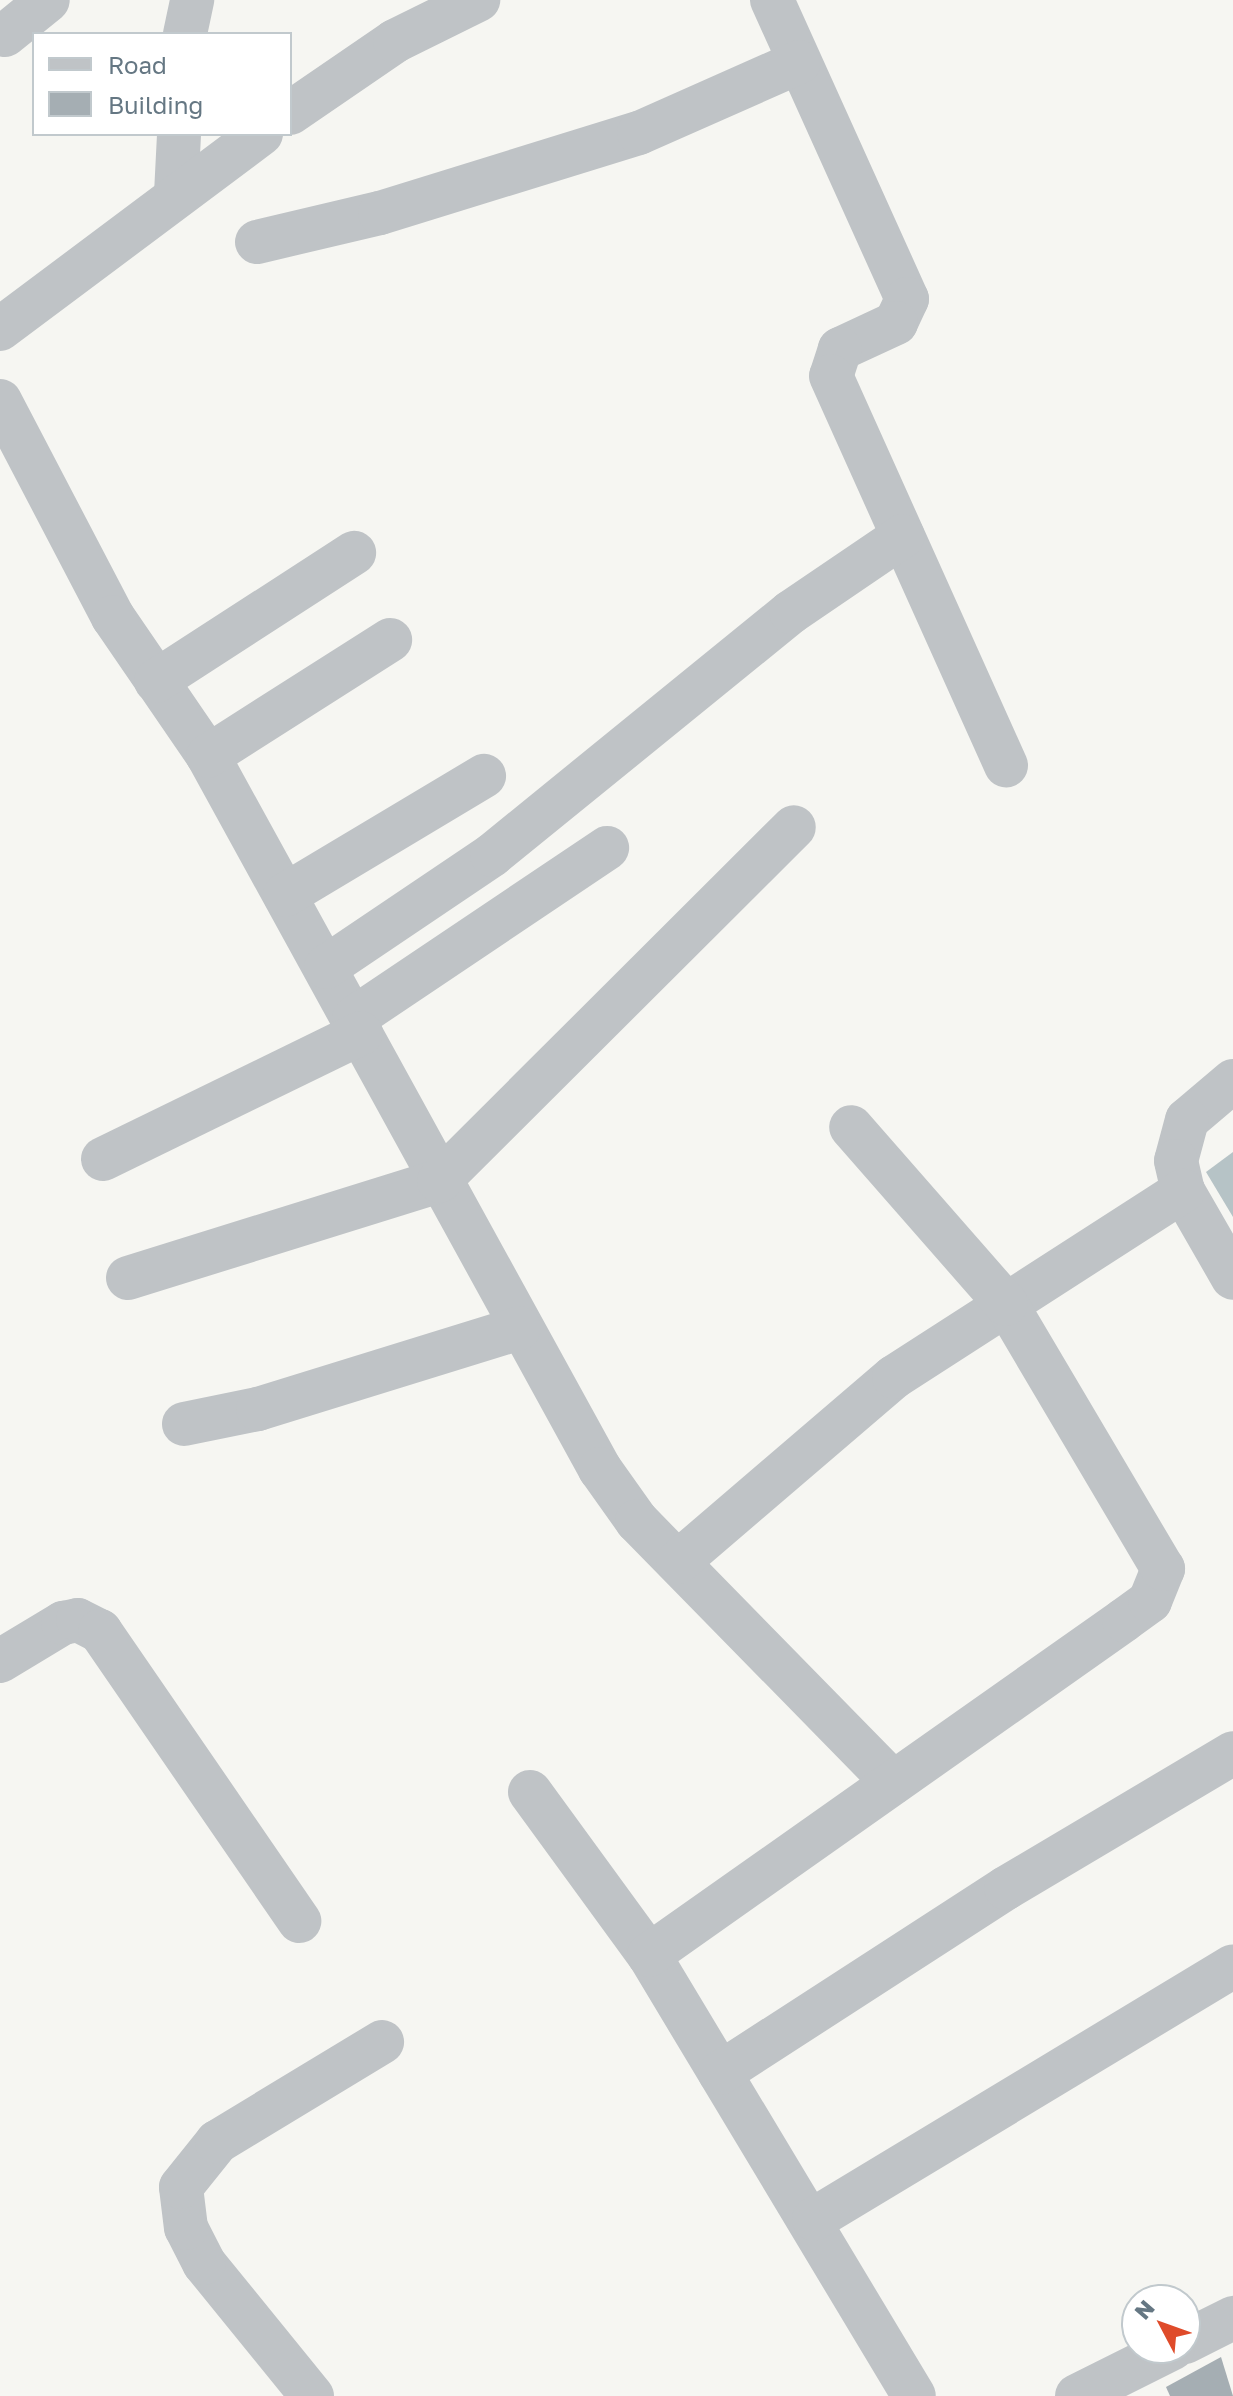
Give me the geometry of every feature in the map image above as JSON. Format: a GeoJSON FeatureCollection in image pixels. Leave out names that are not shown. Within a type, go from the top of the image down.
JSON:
{"type":"FeatureCollection","features":[{"type":"Feature","properties":{"kind":"street"},"geometry":{"type":"LineString","coordinates":[[5,35],[48,0]]}},
{"type":"Feature","properties":{"kind":"street"},"geometry":{"type":"LineString","coordinates":[[185,32],[192,0]]}},
{"type":"Feature","properties":{"kind":"street"},"geometry":{"type":"LineString","coordinates":[[292,112],[395,41],[478,0]]}},
{"type":"Feature","properties":{"kind":"street"},"geometry":{"type":"LineString","coordinates":[[772,0],[905,290],[896,323],[840,349],[830,368],[1006,765]]}},
{"type":"Feature","properties":{"kind":"street"},"geometry":{"type":"LineString","coordinates":[[257,242],[380,213],[639,133],[799,62]]}},
{"type":"Feature","properties":{"kind":"street"},"geometry":{"type":"LineString","coordinates":[[176,194],[179,136]]}},
{"type":"Feature","properties":{"kind":"street"},"geometry":{"type":"LineString","coordinates":[[0,329],[176,194],[258,136]]}},
{"type":"Feature","properties":{"kind":"street"},"geometry":{"type":"LineString","coordinates":[[0,401],[79,557],[156,681],[208,756],[326,967],[519,1328],[600,1469],[678,1562],[893,1782]]}},
{"type":"Feature","properties":{"kind":"street"},"geometry":{"type":"LineString","coordinates":[[326,967],[492,855],[791,612],[903,536]]}},
{"type":"Feature","properties":{"kind":"street"},"geometry":{"type":"LineString","coordinates":[[156,681],[354,553]]}},
{"type":"Feature","properties":{"kind":"street"},"geometry":{"type":"LineString","coordinates":[[208,756],[390,640]]}},
{"type":"Feature","properties":{"kind":"street"},"geometry":{"type":"LineString","coordinates":[[285,895],[484,776]]}},
{"type":"Feature","properties":{"kind":"street"},"geometry":{"type":"LineString","coordinates":[[128,1278],[439,1181],[794,827]]}},
{"type":"Feature","properties":{"kind":"street"},"geometry":{"type":"LineString","coordinates":[[103,1159],[357,1025],[607,848]]}},
{"type":"Feature","properties":{"kind":"street"},"geometry":{"type":"LineString","coordinates":[[1233,1081],[1206,1099],[1178,1138],[1183,1191],[1233,1278]]}},
{"type":"Feature","properties":{"kind":"street"},"geometry":{"type":"LineString","coordinates":[[649,1955],[1150,1601],[1163,1569],[1157,1547],[1006,1304],[851,1127]]}},
{"type":"Feature","properties":{"kind":"street"},"geometry":{"type":"LineString","coordinates":[[678,1562],[846,1414],[1006,1304],[1183,1191]]}},
{"type":"Feature","properties":{"kind":"street"},"geometry":{"type":"LineString","coordinates":[[184,1424],[258,1409],[519,1328]]}},
{"type":"Feature","properties":{"kind":"street"},"geometry":{"type":"LineString","coordinates":[[0,1661],[63,1623],[78,1620],[100,1631],[299,1921]]}},
{"type":"Feature","properties":{"kind":"street"},"geometry":{"type":"LineString","coordinates":[[720,2073],[1006,1888],[1233,1753]]}},
{"type":"Feature","properties":{"kind":"street"},"geometry":{"type":"LineString","coordinates":[[530,1792],[649,1955],[814,2219],[914,2396]]}},
{"type":"Feature","properties":{"kind":"street"},"geometry":{"type":"LineString","coordinates":[[814,2219],[1233,1966]]}},
{"type":"Feature","properties":{"kind":"street"},"geometry":{"type":"LineString","coordinates":[[312,2396],[204,2263],[186,2228],[181,2187],[217,2142],[382,2042]]}},
{"type":"Feature","properties":{"kind":"street"},"geometry":{"type":"LineString","coordinates":[[1201,2334],[1233,2318]]}},
{"type":"Feature","properties":{"kind":"street"},"geometry":{"type":"LineString","coordinates":[[1077,2396],[1141,2364]]}},
{"type":"Feature","properties":{"kind":"shaded area"},"geometry":{"type":"Polygon","coordinates":[[[1233,1152],[1233,1217],[1206,1172],[1233,1152]]]}},
{"type":"Feature","properties":{"kind":"building"},"geometry":{"type":"Polygon","coordinates":[[[1221,2357],[1233,2396],[1170,2396],[1166,2387],[1221,2357]]]}}]}
